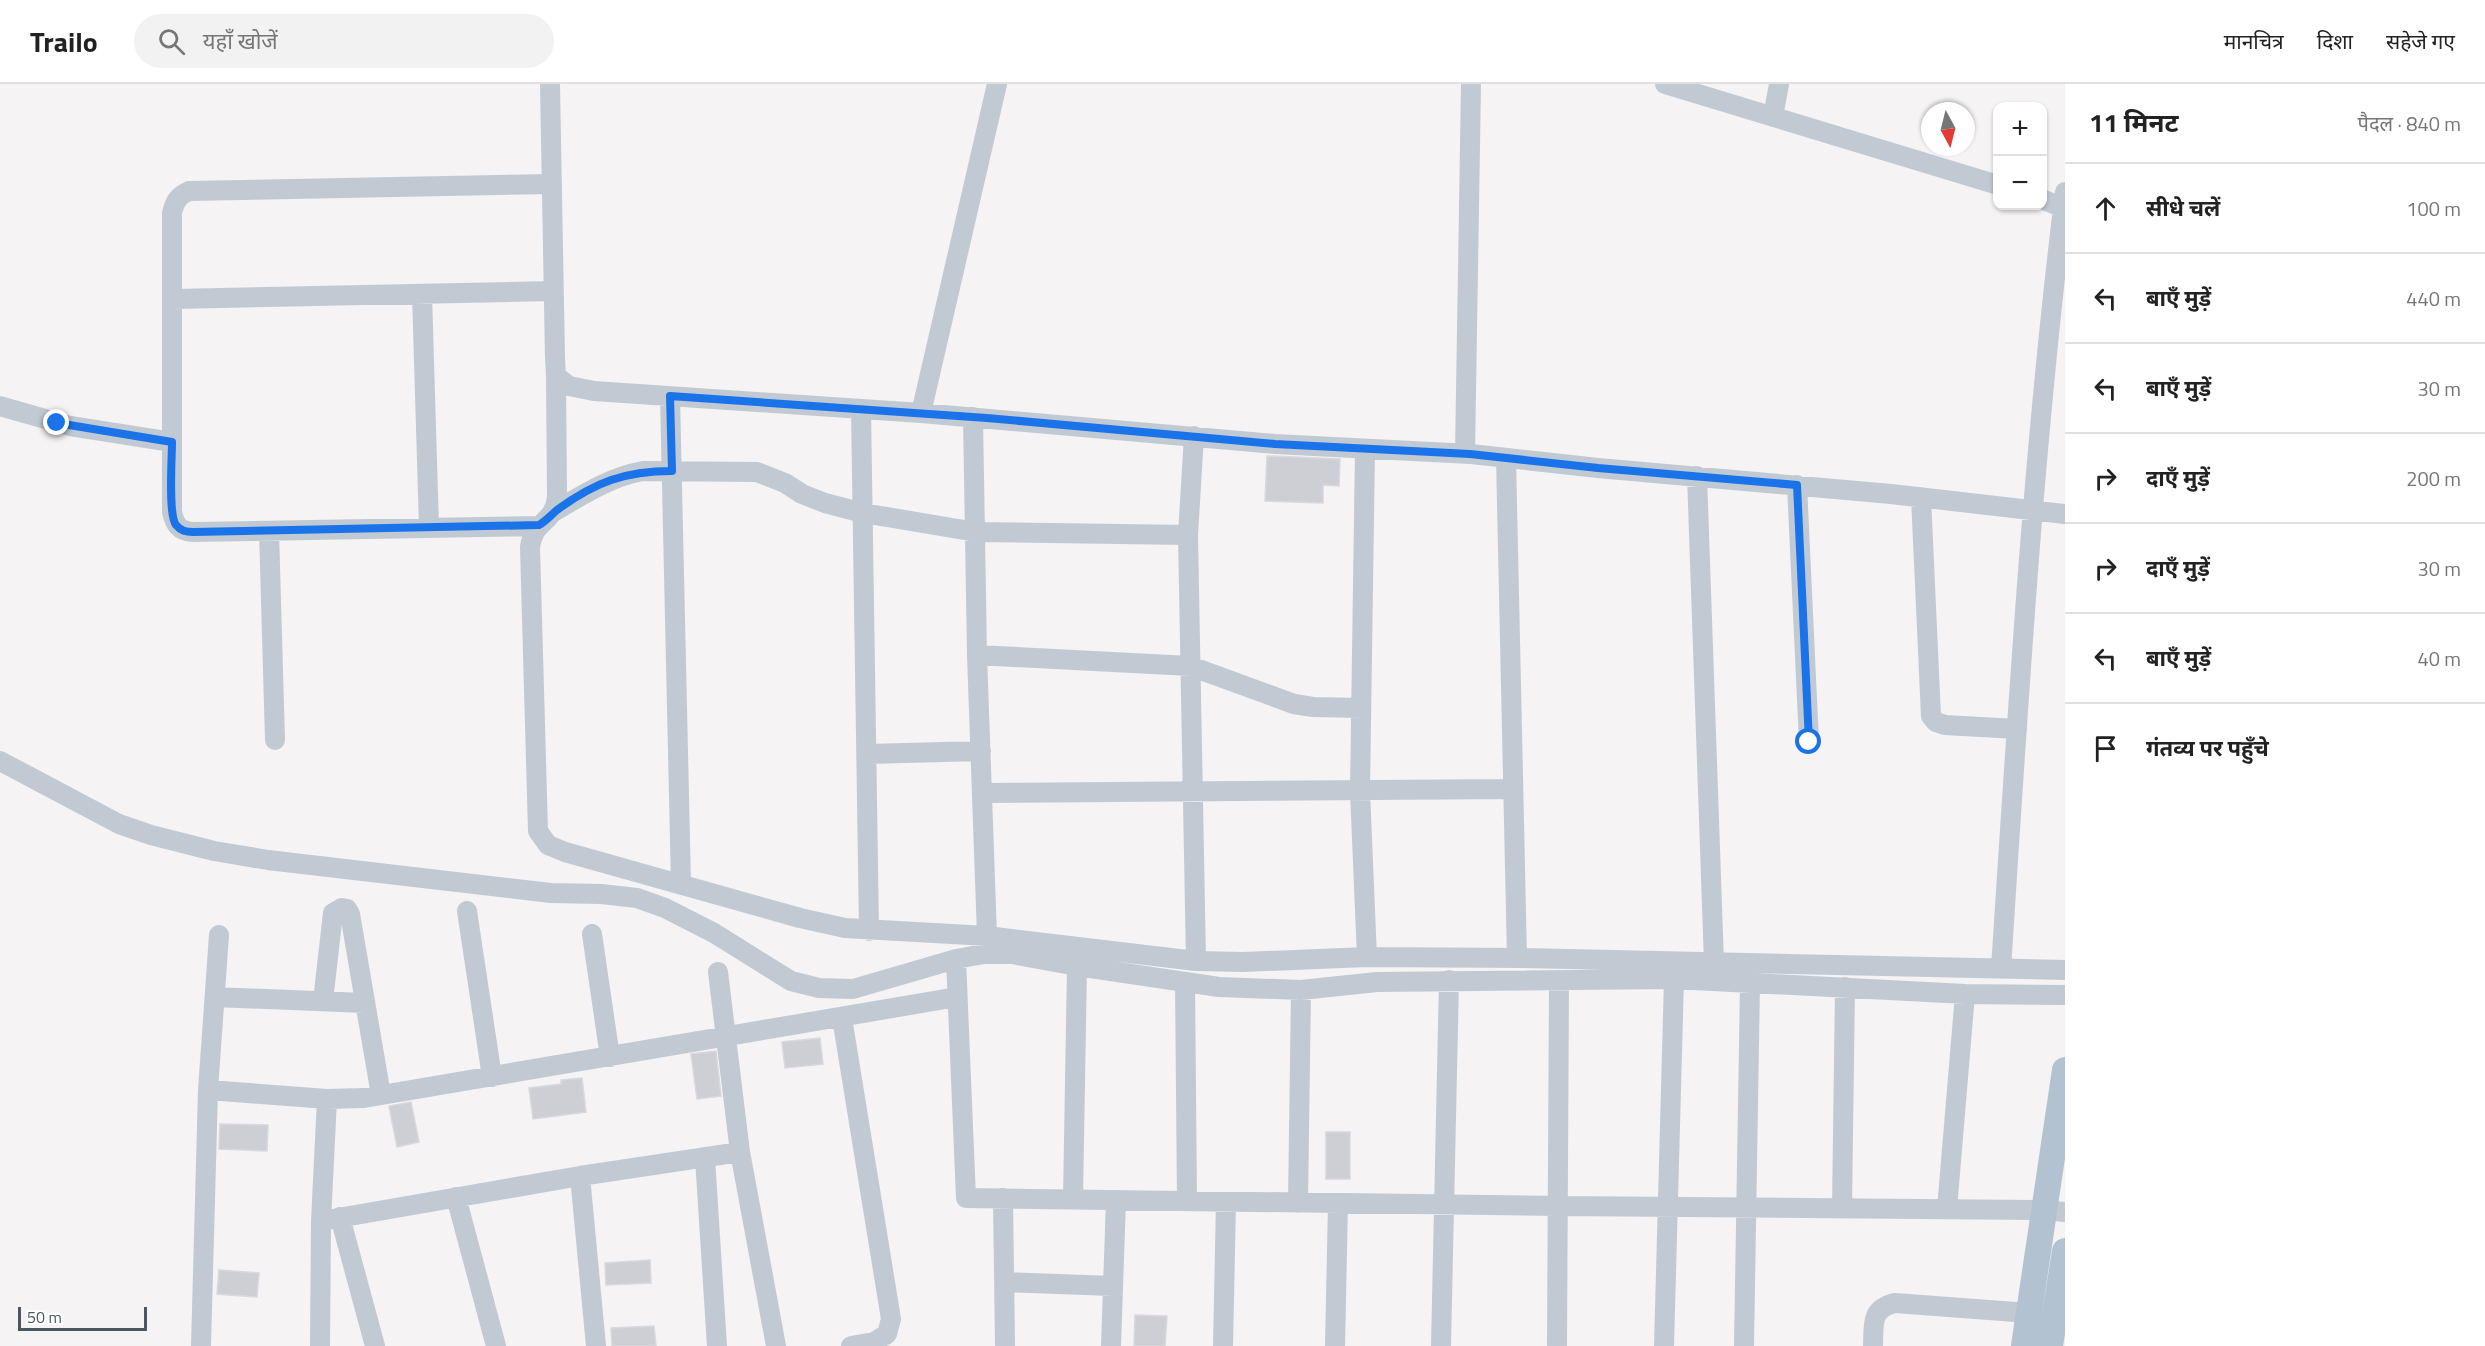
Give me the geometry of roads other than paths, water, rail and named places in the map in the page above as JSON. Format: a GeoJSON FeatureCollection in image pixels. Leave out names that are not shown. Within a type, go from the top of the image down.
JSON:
{"type":"FeatureCollection","features":[{"type":"Feature","properties":{"kind":"main road"},"geometry":{"type":"LineString","coordinates":[[2024,1346],[2029,1312],[2055,1211],[2065,1070]]}},
{"type":"Feature","properties":{"kind":"main road"},"geometry":{"type":"LineString","coordinates":[[2050,1346],[2060,1321],[2065,1251]]}},
{"type":"Feature","properties":{"kind":"street"},"geometry":{"type":"LineString","coordinates":[[550,84],[556,376],[557,498],[555,511]]}},
{"type":"Feature","properties":{"kind":"street"},"geometry":{"type":"LineString","coordinates":[[921,413],[997,84]]}},
{"type":"Feature","properties":{"kind":"street"},"geometry":{"type":"LineString","coordinates":[[1465,454],[1471,84]]}},
{"type":"Feature","properties":{"kind":"street"},"geometry":{"type":"LineString","coordinates":[[1665,84],[1993,184]]}},
{"type":"Feature","properties":{"kind":"street"},"geometry":{"type":"LineString","coordinates":[[1773,117],[1779,84]]}},
{"type":"Feature","properties":{"kind":"street"},"geometry":{"type":"LineString","coordinates":[[539,525],[183,531],[175,524],[172,512],[172,213],[174,204],[180,195],[189,191],[552,184]]}},
{"type":"Feature","properties":{"kind":"street"},"geometry":{"type":"LineString","coordinates":[[2001,968],[2032,509],[2051,305],[2064,200],[2047,199]]}},
{"type":"Feature","properties":{"kind":"street"},"geometry":{"type":"LineString","coordinates":[[173,299],[554,291]]}},
{"type":"Feature","properties":{"kind":"street"},"geometry":{"type":"LineString","coordinates":[[422,294],[429,528]]}},
{"type":"Feature","properties":{"kind":"street"},"geometry":{"type":"LineString","coordinates":[[556,376],[569,386],[594,391],[921,413],[1365,449],[1465,454],[1921,497],[2065,514]]}},
{"type":"Feature","properties":{"kind":"street"},"geometry":{"type":"LineString","coordinates":[[670,396],[681,885]]}},
{"type":"Feature","properties":{"kind":"street"},"geometry":{"type":"LineString","coordinates":[[0,406],[70,426],[172,442]]}},
{"type":"Feature","properties":{"kind":"street"},"geometry":{"type":"LineString","coordinates":[[861,409],[869,930]]}},
{"type":"Feature","properties":{"kind":"street"},"geometry":{"type":"LineString","coordinates":[[973,417],[987,936]]}},
{"type":"Feature","properties":{"kind":"street"},"geometry":{"type":"LineString","coordinates":[[1194,436],[1188,535],[1196,961]]}},
{"type":"Feature","properties":{"kind":"street"},"geometry":{"type":"LineString","coordinates":[[1365,449],[1360,791],[1367,957]]}},
{"type":"Feature","properties":{"kind":"street"},"geometry":{"type":"LineString","coordinates":[[1506,458],[1517,958]]}},
{"type":"Feature","properties":{"kind":"street"},"geometry":{"type":"LineString","coordinates":[[1188,535],[976,532],[863,513],[812,499],[785,483],[757,472],[643,471],[616,477],[555,511],[532,534],[530,548],[535,808],[538,831],[548,845],[565,852],[800,918],[869,930],[987,936],[1196,961],[1243,962],[1367,957],[1517,958],[2065,970]]}},
{"type":"Feature","properties":{"kind":"street"},"geometry":{"type":"LineString","coordinates":[[1697,476],[1714,963]]}},
{"type":"Feature","properties":{"kind":"street"},"geometry":{"type":"LineString","coordinates":[[1797,485],[1809,742]]}},
{"type":"Feature","properties":{"kind":"street"},"geometry":{"type":"LineString","coordinates":[[1921,497],[1931,716],[1936,722],[1946,725],[2017,729]]}},
{"type":"Feature","properties":{"kind":"street"},"geometry":{"type":"LineString","coordinates":[[269,531],[275,740]]}},
{"type":"Feature","properties":{"kind":"street"},"geometry":{"type":"LineString","coordinates":[[978,655],[1190,666],[1293,704],[1313,707],[1361,708]]}},
{"type":"Feature","properties":{"kind":"street"},"geometry":{"type":"LineString","coordinates":[[867,754],[981,751]]}},
{"type":"Feature","properties":{"kind":"street"},"geometry":{"type":"LineString","coordinates":[[1,763],[119,824],[150,835],[214,851],[268,860],[551,893],[601,894],[637,898],[665,908],[714,933],[791,981],[819,988],[853,989],[956,959],[984,954],[1012,954],[1219,987],[1301,990],[1377,982],[1674,979],[1965,994],[2065,995]]}},
{"type":"Feature","properties":{"kind":"street"},"geometry":{"type":"LineString","coordinates":[[982,793],[1512,789]]}},
{"type":"Feature","properties":{"kind":"street"},"geometry":{"type":"LineString","coordinates":[[323,1001],[333,913],[342,908],[347,909],[350,914],[381,1095]]}},
{"type":"Feature","properties":{"kind":"street"},"geometry":{"type":"LineString","coordinates":[[467,911],[492,1077]]}},
{"type":"Feature","properties":{"kind":"street"},"geometry":{"type":"LineString","coordinates":[[592,934],[610,1057]]}},
{"type":"Feature","properties":{"kind":"street"},"geometry":{"type":"LineString","coordinates":[[201,1346],[208,1090],[219,935]]}},
{"type":"Feature","properties":{"kind":"street"},"geometry":{"type":"LineString","coordinates":[[956,959],[966,1197],[1444,1205],[2055,1211]]}},
{"type":"Feature","properties":{"kind":"street"},"geometry":{"type":"LineString","coordinates":[[1073,1199],[1077,966]]}},
{"type":"Feature","properties":{"kind":"street"},"geometry":{"type":"LineString","coordinates":[[718,972],[740,1152],[776,1346]]}},
{"type":"Feature","properties":{"kind":"street"},"geometry":{"type":"LineString","coordinates":[[1664,1346],[1674,979]]}},
{"type":"Feature","properties":{"kind":"street"},"geometry":{"type":"LineString","coordinates":[[1441,1346],[1449,980]]}},
{"type":"Feature","properties":{"kind":"street"},"geometry":{"type":"LineString","coordinates":[[1557,1346],[1559,981]]}},
{"type":"Feature","properties":{"kind":"street"},"geometry":{"type":"LineString","coordinates":[[1185,982],[1187,1201]]}},
{"type":"Feature","properties":{"kind":"street"},"geometry":{"type":"LineString","coordinates":[[1744,1346],[1750,983]]}},
{"type":"Feature","properties":{"kind":"street"},"geometry":{"type":"LineString","coordinates":[[1842,1208],[1845,987]]}},
{"type":"Feature","properties":{"kind":"street"},"geometry":{"type":"LineString","coordinates":[[1298,1203],[1301,990]]}},
{"type":"Feature","properties":{"kind":"street"},"geometry":{"type":"LineString","coordinates":[[1947,1209],[1965,994]]}},
{"type":"Feature","properties":{"kind":"street"},"geometry":{"type":"LineString","coordinates":[[214,997],[365,1003]]}},
{"type":"Feature","properties":{"kind":"street"},"geometry":{"type":"LineString","coordinates":[[208,1090],[327,1099],[364,1098],[957,998]]}},
{"type":"Feature","properties":{"kind":"street"},"geometry":{"type":"LineString","coordinates":[[842,1018],[891,1318],[887,1334],[874,1342],[851,1346]]}},
{"type":"Feature","properties":{"kind":"street"},"geometry":{"type":"LineString","coordinates":[[320,1346],[330,1219],[327,1099]]}},
{"type":"Feature","properties":{"kind":"street"},"geometry":{"type":"LineString","coordinates":[[330,1219],[580,1176],[740,1152]]}},
{"type":"Feature","properties":{"kind":"street"},"geometry":{"type":"LineString","coordinates":[[705,1158],[717,1346]]}},
{"type":"Feature","properties":{"kind":"street"},"geometry":{"type":"LineString","coordinates":[[580,1176],[596,1346]]}},
{"type":"Feature","properties":{"kind":"street"},"geometry":{"type":"LineString","coordinates":[[456,1197],[496,1346]]}},
{"type":"Feature","properties":{"kind":"street"},"geometry":{"type":"LineString","coordinates":[[1002,1198],[1005,1346]]}},
{"type":"Feature","properties":{"kind":"street"},"geometry":{"type":"LineString","coordinates":[[1111,1346],[1116,1200]]}},
{"type":"Feature","properties":{"kind":"street"},"geometry":{"type":"LineString","coordinates":[[1223,1346],[1226,1202]]}},
{"type":"Feature","properties":{"kind":"street"},"geometry":{"type":"LineString","coordinates":[[1335,1346],[1338,1203]]}},
{"type":"Feature","properties":{"kind":"street"},"geometry":{"type":"LineString","coordinates":[[330,1219],[375,1346]]}},
{"type":"Feature","properties":{"kind":"street"},"geometry":{"type":"LineString","coordinates":[[1004,1282],[1113,1286]]}},
{"type":"Feature","properties":{"kind":"street"},"geometry":{"type":"LineString","coordinates":[[1873,1346],[1876,1312],[1883,1306],[1895,1303],[2029,1312]]}}]}
